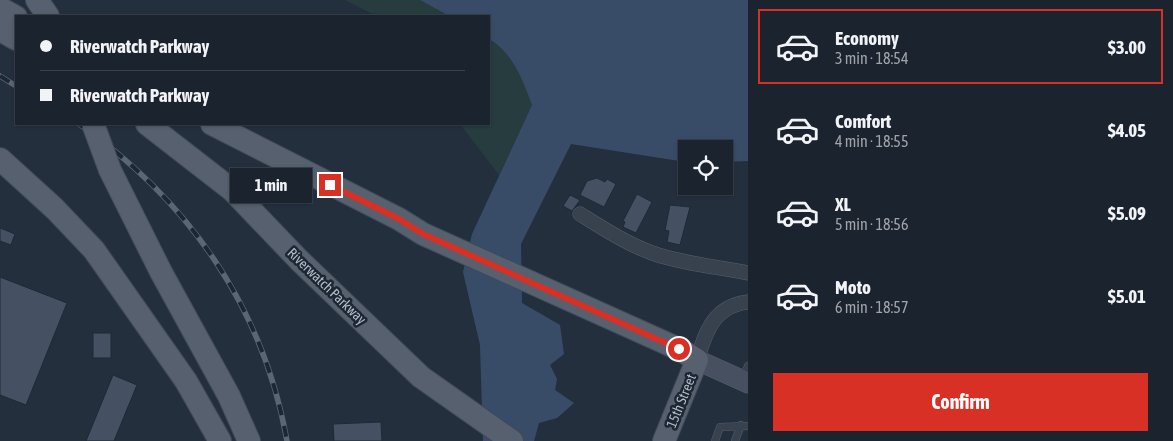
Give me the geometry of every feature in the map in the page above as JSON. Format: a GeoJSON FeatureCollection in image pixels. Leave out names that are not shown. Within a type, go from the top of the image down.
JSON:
{"type":"FeatureCollection","features":[{"type":"Feature","properties":{"kind":"main road"},"geometry":{"type":"LineString","coordinates":[[0,8],[15,16]]}},
{"type":"Feature","properties":{"kind":"main road"},"geometry":{"type":"LineString","coordinates":[[0,30],[15,38]]}},
{"type":"Feature","properties":{"kind":"main road"},"geometry":{"type":"LineString","coordinates":[[93,125],[110,170],[161,272],[229,396],[249,441]]}},
{"type":"Feature","properties":{"kind":"main road","name":"Riverwatch Parkway"},"geometry":{"type":"LineString","coordinates":[[148,125],[232,190],[299,260],[421,378],[512,441]]}},
{"type":"Feature","properties":{"kind":"main road"},"geometry":{"type":"LineString","coordinates":[[214,125],[399,219],[423,234],[679,349],[697,360],[746,377]]}},
{"type":"Feature","properties":{"kind":"main road"},"geometry":{"type":"LineString","coordinates":[[2,161],[55,209],[94,250],[186,381],[220,441]]}},
{"type":"Feature","properties":{"kind":"main road","name":"15th Street"},"geometry":{"type":"LineString","coordinates":[[664,441],[697,360]]}},
{"type":"Feature","properties":{"kind":"street"},"geometry":{"type":"LineString","coordinates":[[580,214],[609,232],[657,254],[685,262],[748,273]]}},
{"type":"Feature","properties":{"kind":"street"},"geometry":{"type":"LineString","coordinates":[[697,360],[712,324],[719,314],[732,305],[748,302]]}},
{"type":"Feature","properties":{"kind":"lane"},"geometry":{"type":"LineString","coordinates":[[715,441],[720,427],[745,425]]}},
{"type":"Feature","properties":{"kind":"lane"},"geometry":{"type":"LineString","coordinates":[[735,441],[745,425]]}},
{"type":"Feature","properties":{"kind":"green space"},"geometry":{"type":"Polygon","coordinates":[[[345,0],[420,0],[447,15],[374,15],[345,0]]]}},
{"type":"Feature","properties":{"kind":"green space"},"geometry":{"type":"Polygon","coordinates":[[[490,40],[511,59],[532,105],[499,175],[461,125],[490,125],[490,40]]]}},
{"type":"Feature","properties":{"kind":"water"},"geometry":{"type":"Polygon","coordinates":[[[420,0],[748,0],[748,161],[733,162],[733,140],[678,140],[678,161],[571,144],[521,244],[522,303],[560,325],[564,354],[550,365],[557,379],[555,390],[574,403],[557,418],[539,423],[534,441],[483,441],[480,345],[463,272],[472,234],[532,105],[511,59],[490,40],[490,15],[447,15],[420,0]]]}},
{"type":"Feature","properties":{"kind":"building"},"geometry":{"type":"Polygon","coordinates":[[[597,178],[605,182],[607,179],[616,184],[604,207],[580,195],[587,181],[597,178]]]}},
{"type":"Feature","properties":{"kind":"building"},"geometry":{"type":"Polygon","coordinates":[[[637,194],[652,202],[636,233],[623,227],[625,222],[623,221],[637,194]]]}},
{"type":"Feature","properties":{"kind":"building"},"geometry":{"type":"Polygon","coordinates":[[[570,195],[580,200],[572,211],[563,206],[570,195]]]}},
{"type":"Feature","properties":{"kind":"building"},"geometry":{"type":"Polygon","coordinates":[[[670,205],[690,207],[680,245],[667,242],[669,231],[665,230],[670,205]]]}},
{"type":"Feature","properties":{"kind":"building"},"geometry":{"type":"Polygon","coordinates":[[[0,228],[15,234],[11,245],[0,241],[0,228]]]}},
{"type":"Feature","properties":{"kind":"building"},"geometry":{"type":"Polygon","coordinates":[[[0,277],[67,303],[26,405],[0,395],[0,277]]]}},
{"type":"Feature","properties":{"kind":"building"},"geometry":{"type":"Polygon","coordinates":[[[93,333],[111,333],[111,358],[93,358],[93,333]]]}},
{"type":"Feature","properties":{"kind":"building"},"geometry":{"type":"Polygon","coordinates":[[[113,375],[137,385],[114,441],[86,441],[113,375]]]}},
{"type":"Feature","properties":{"kind":"building"},"geometry":{"type":"Polygon","coordinates":[[[381,422],[382,441],[334,441],[333,424],[381,422]]]}},
{"type":"Feature","properties":{"kind":"railway"},"geometry":{"type":"LineString","coordinates":[[0,76],[15,85]]}},
{"type":"Feature","properties":{"kind":"railway"},"geometry":{"type":"LineString","coordinates":[[80,125],[119,154],[155,187],[187,223],[215,261],[240,302],[260,346],[276,392],[287,441]]}},
{"type":"Feature","properties":{"kind":"route"},"geometry":{"type":"LineString","coordinates":[[330,185],[399,219],[423,234],[679,349]]}}]}
